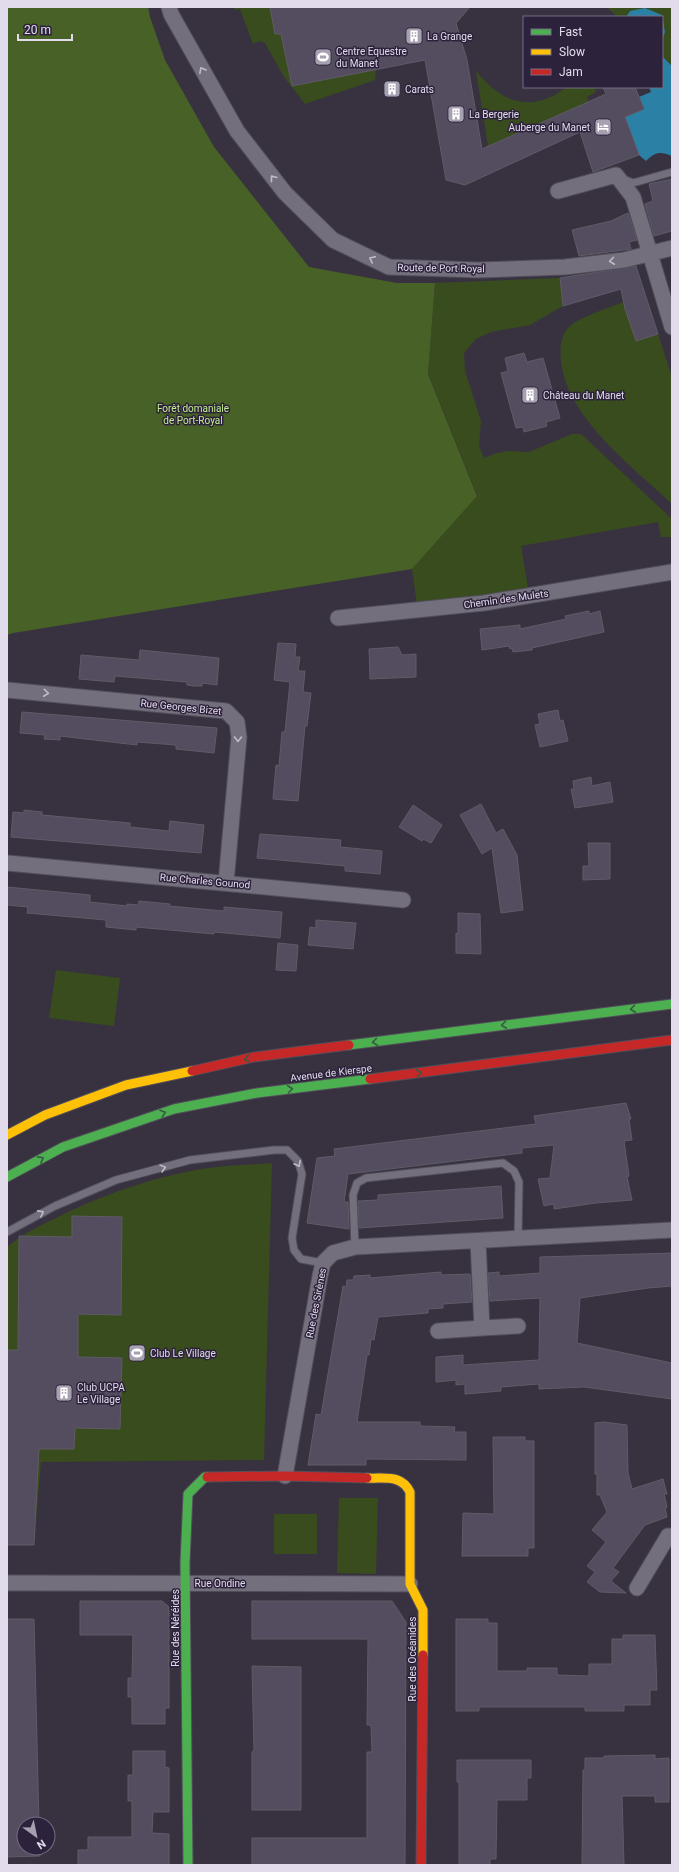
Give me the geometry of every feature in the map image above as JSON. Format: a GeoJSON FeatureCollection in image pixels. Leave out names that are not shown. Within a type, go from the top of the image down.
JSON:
{"type":"FeatureCollection","features":[{"type":"Feature","properties":{"kind":"main road"},"geometry":{"type":"LineString","coordinates":[[7,1135],[45,1115],[126,1085],[254,1057],[672,1004]]}},
{"type":"Feature","properties":{"kind":"main road","name":"Avenue de Kierspe"},"geometry":{"type":"LineString","coordinates":[[7,1177],[63,1147],[174,1110],[257,1093],[672,1040]]}},
{"type":"Feature","properties":{"kind":"main road","name":"Rue des Néréides"},"geometry":{"type":"LineString","coordinates":[[188,1865],[186,1505],[188,1494],[198,1482],[205,1477],[285,1476]]}},
{"type":"Feature","properties":{"kind":"main road","name":"Rue des Océanides"},"geometry":{"type":"LineString","coordinates":[[285,1476],[398,1479],[406,1484],[410,1492],[410,1584],[424,1610],[421,1865]]}},
{"type":"Feature","properties":{"kind":"street","name":"Route de Port Royal"},"geometry":{"type":"LineString","coordinates":[[169,7],[171,14],[237,132],[285,193],[333,240],[389,267],[478,270],[565,267],[624,260],[672,248]]}},
{"type":"Feature","properties":{"kind":"street"},"geometry":{"type":"LineString","coordinates":[[558,192],[616,175],[633,197],[672,327]]}},
{"type":"Feature","properties":{"kind":"street","name":"Chemin des Mulets"},"geometry":{"type":"LineString","coordinates":[[338,618],[484,603],[672,572]]}},
{"type":"Feature","properties":{"kind":"street","name":"Rue Georges Bizet"},"geometry":{"type":"LineString","coordinates":[[7,690],[226,711],[237,722],[239,738],[226,883]]}},
{"type":"Feature","properties":{"kind":"street","name":"Rue Charles Gounod"},"geometry":{"type":"LineString","coordinates":[[7,863],[403,900]]}},
{"type":"Feature","properties":{"kind":"street","name":"Rue des Sirènes"},"geometry":{"type":"LineString","coordinates":[[285,1476],[323,1263],[333,1253],[355,1248],[672,1230]]}},
{"type":"Feature","properties":{"kind":"street"},"geometry":{"type":"LineString","coordinates":[[478,1241],[482,1328]]}},
{"type":"Feature","properties":{"kind":"street"},"geometry":{"type":"LineString","coordinates":[[438,1331],[518,1326]]}},
{"type":"Feature","properties":{"kind":"street"},"geometry":{"type":"LineString","coordinates":[[637,1588],[668,1536],[672,1536]]}},
{"type":"Feature","properties":{"kind":"street","name":"Rue Ondine"},"geometry":{"type":"LineString","coordinates":[[7,1583],[410,1584]]}},
{"type":"Feature","properties":{"kind":"lane"},"geometry":{"type":"LineString","coordinates":[[616,175],[633,183],[672,172]]}},
{"type":"Feature","properties":{"kind":"lane"},"geometry":{"type":"LineString","coordinates":[[7,1232],[55,1206],[116,1180],[190,1160],[274,1150],[287,1150],[298,1161],[302,1174],[292,1238],[294,1250],[301,1259],[323,1263]]}},
{"type":"Feature","properties":{"kind":"lane"},"geometry":{"type":"LineString","coordinates":[[355,1248],[353,1195],[357,1183],[366,1178],[503,1163],[514,1171],[519,1182],[518,1238]]}},
{"type":"Feature","properties":{"kind":"green space","name":"Forêt domaniale de Port-Royal"},"geometry":{"type":"Polygon","coordinates":[[[7,7],[148,7],[165,60],[214,147],[309,267],[397,283],[435,283],[428,374],[477,496],[412,569],[7,635],[7,7]]]}},
{"type":"Feature","properties":{"kind":"green space","name":"Centre Equestre du Manet"},"geometry":{"type":"Polygon","coordinates":[[[234,7],[363,7],[376,69],[375,80],[305,104],[284,77],[265,43],[260,41],[253,44],[240,9],[235,10],[234,7]]]}},
{"type":"Feature","properties":{"kind":"green space"},"geometry":{"type":"Polygon","coordinates":[[[607,7],[672,7],[672,66],[663,57],[663,38],[665,32],[662,15],[630,11],[627,16],[616,16],[607,7]]]}},
{"type":"Feature","properties":{"kind":"green space"},"geometry":{"type":"Polygon","coordinates":[[[476,71],[500,94],[519,101],[541,101],[566,88],[594,88],[596,92],[587,97],[589,102],[488,146],[476,71]]]}},
{"type":"Feature","properties":{"kind":"green space"},"geometry":{"type":"Polygon","coordinates":[[[560,278],[563,306],[530,325],[491,332],[476,339],[464,353],[465,371],[481,421],[479,446],[484,458],[507,451],[529,452],[572,434],[581,434],[672,519],[672,537],[661,537],[658,522],[521,546],[528,588],[417,605],[412,569],[477,495],[428,373],[435,283],[560,278]]]}},
{"type":"Feature","properties":{"kind":"green space"},"geometry":{"type":"Polygon","coordinates":[[[624,302],[636,340],[658,334],[672,377],[672,504],[621,457],[588,421],[575,402],[566,382],[561,361],[561,342],[569,327],[579,320],[624,302]]]}},
{"type":"Feature","properties":{"kind":"green space"},"geometry":{"type":"Polygon","coordinates":[[[56,970],[120,978],[114,1026],[49,1018],[56,970]]]}},
{"type":"Feature","properties":{"kind":"green space","name":"Club Le Village"},"geometry":{"type":"Polygon","coordinates":[[[272,1163],[264,1460],[41,1462],[34,1545],[7,1545],[7,1247],[41,1225],[118,1191],[157,1179],[197,1170],[224,1166],[272,1163]]]}},
{"type":"Feature","properties":{"kind":"green space"},"geometry":{"type":"Polygon","coordinates":[[[339,1498],[378,1498],[376,1574],[337,1573],[339,1498]]]}},
{"type":"Feature","properties":{"kind":"green space"},"geometry":{"type":"Polygon","coordinates":[[[274,1514],[317,1514],[317,1554],[274,1554],[274,1514]]]}},
{"type":"Feature","properties":{"kind":"water"},"geometry":{"type":"Polygon","coordinates":[[[645,8],[662,16],[627,16],[630,11],[645,8]]]}},
{"type":"Feature","properties":{"kind":"water"},"geometry":{"type":"Polygon","coordinates":[[[663,21],[665,32],[663,38],[663,21]]]}},
{"type":"Feature","properties":{"kind":"water"},"geometry":{"type":"Polygon","coordinates":[[[663,57],[672,66],[672,156],[664,153],[658,153],[646,161],[639,155],[625,117],[644,109],[639,97],[651,92],[649,88],[663,88],[663,57]]]}},
{"type":"Feature","properties":{"kind":"building"},"geometry":{"type":"Polygon","coordinates":[[[270,7],[470,7],[456,23],[467,60],[482,149],[606,94],[603,88],[635,88],[644,109],[625,117],[639,155],[593,172],[580,132],[465,185],[446,180],[425,60],[292,86],[281,34],[275,34],[270,7]]]}},
{"type":"Feature","properties":{"kind":"building"},"geometry":{"type":"Polygon","coordinates":[[[672,179],[672,231],[654,236],[645,204],[653,201],[649,184],[672,179]]]}},
{"type":"Feature","properties":{"kind":"building"},"geometry":{"type":"Polygon","coordinates":[[[628,213],[637,240],[629,242],[631,249],[579,256],[572,230],[611,221],[628,213]]]}},
{"type":"Feature","properties":{"kind":"building"},"geometry":{"type":"Polygon","coordinates":[[[636,266],[658,334],[636,341],[625,309],[621,289],[563,306],[560,278],[636,266]]]}},
{"type":"Feature","properties":{"kind":"building","name":"Château du Manet"},"geometry":{"type":"Polygon","coordinates":[[[524,353],[527,362],[543,358],[560,418],[546,422],[547,426],[524,432],[523,427],[516,428],[501,373],[508,371],[505,358],[524,353]]]}},
{"type":"Feature","properties":{"kind":"building"},"geometry":{"type":"Polygon","coordinates":[[[589,611],[589,614],[600,611],[604,632],[532,648],[532,650],[513,652],[512,648],[510,649],[509,646],[482,650],[480,629],[520,625],[520,629],[566,619],[565,616],[589,611]]]}},
{"type":"Feature","properties":{"kind":"building"},"geometry":{"type":"Polygon","coordinates":[[[278,643],[296,644],[295,657],[300,657],[298,671],[305,671],[303,692],[311,693],[307,726],[305,726],[298,801],[273,799],[276,765],[279,766],[282,732],[285,732],[290,682],[274,680],[278,643]]]}},
{"type":"Feature","properties":{"kind":"building"},"geometry":{"type":"Polygon","coordinates":[[[398,647],[402,655],[416,654],[416,677],[370,679],[369,649],[398,647]]]}},
{"type":"Feature","properties":{"kind":"building"},"geometry":{"type":"Polygon","coordinates":[[[140,650],[219,658],[217,685],[202,683],[202,686],[194,686],[187,685],[187,682],[115,676],[114,682],[79,679],[81,655],[139,660],[140,650]]]}},
{"type":"Feature","properties":{"kind":"building"},"geometry":{"type":"Polygon","coordinates":[[[558,710],[560,721],[563,720],[568,741],[540,747],[535,725],[540,724],[538,714],[558,710]]]}},
{"type":"Feature","properties":{"kind":"building"},"geometry":{"type":"Polygon","coordinates":[[[22,712],[217,728],[214,753],[176,749],[176,745],[137,742],[137,745],[60,736],[60,740],[44,739],[45,735],[20,733],[22,712]]]}},
{"type":"Feature","properties":{"kind":"building"},"geometry":{"type":"Polygon","coordinates":[[[591,777],[592,786],[610,782],[613,802],[575,808],[571,789],[574,789],[573,781],[591,777]]]}},
{"type":"Feature","properties":{"kind":"building"},"geometry":{"type":"Polygon","coordinates":[[[481,804],[496,833],[503,829],[517,855],[523,910],[501,913],[492,848],[482,854],[460,815],[481,804]]]}},
{"type":"Feature","properties":{"kind":"building"},"geometry":{"type":"Polygon","coordinates":[[[413,805],[442,825],[431,843],[423,839],[422,841],[399,827],[413,805]]]}},
{"type":"Feature","properties":{"kind":"building"},"geometry":{"type":"Polygon","coordinates":[[[24,810],[42,812],[42,815],[130,823],[130,827],[169,831],[170,821],[204,825],[201,853],[11,837],[13,812],[24,813],[24,810]]]}},
{"type":"Feature","properties":{"kind":"building"},"geometry":{"type":"Polygon","coordinates":[[[260,834],[341,840],[340,847],[382,851],[380,874],[345,871],[345,866],[257,858],[260,834]]]}},
{"type":"Feature","properties":{"kind":"building"},"geometry":{"type":"Polygon","coordinates":[[[588,843],[610,843],[610,879],[583,880],[583,866],[589,866],[588,843]]]}},
{"type":"Feature","properties":{"kind":"building"},"geometry":{"type":"Polygon","coordinates":[[[7,887],[90,895],[90,902],[127,906],[127,904],[138,905],[139,901],[170,904],[169,906],[224,911],[224,907],[282,912],[280,938],[136,927],[136,930],[106,927],[106,920],[27,913],[28,907],[7,905],[7,887]]]}},
{"type":"Feature","properties":{"kind":"building"},"geometry":{"type":"Polygon","coordinates":[[[458,913],[480,914],[481,954],[456,953],[458,913]]]}},
{"type":"Feature","properties":{"kind":"building"},"geometry":{"type":"Polygon","coordinates":[[[316,920],[356,923],[353,949],[308,945],[310,927],[316,928],[316,920]]]}},
{"type":"Feature","properties":{"kind":"building"},"geometry":{"type":"Polygon","coordinates":[[[278,943],[298,945],[296,971],[276,970],[278,943]]]}},
{"type":"Feature","properties":{"kind":"building"},"geometry":{"type":"Polygon","coordinates":[[[626,1103],[631,1119],[629,1119],[632,1140],[624,1141],[629,1176],[627,1177],[632,1200],[554,1209],[554,1204],[544,1206],[538,1179],[550,1178],[554,1145],[522,1148],[522,1153],[348,1174],[344,1202],[348,1202],[349,1229],[307,1223],[317,1158],[335,1156],[334,1149],[536,1124],[534,1116],[626,1103]]]}},
{"type":"Feature","properties":{"kind":"building"},"geometry":{"type":"Polygon","coordinates":[[[501,1186],[503,1218],[359,1228],[358,1201],[378,1200],[378,1195],[501,1186]]]}},
{"type":"Feature","properties":{"kind":"building","name":"Club UCPA Le Village"},"geometry":{"type":"Polygon","coordinates":[[[72,1216],[122,1217],[121,1315],[78,1314],[78,1357],[122,1358],[120,1429],[75,1428],[74,1449],[39,1449],[34,1545],[7,1545],[7,1350],[18,1350],[19,1236],[72,1237],[72,1216]]]}},
{"type":"Feature","properties":{"kind":"building"},"geometry":{"type":"Polygon","coordinates":[[[672,1253],[672,1286],[580,1298],[577,1343],[672,1363],[672,1399],[584,1387],[539,1389],[539,1384],[501,1387],[501,1391],[465,1394],[465,1384],[456,1385],[456,1380],[436,1382],[436,1357],[463,1355],[463,1365],[539,1360],[540,1298],[490,1301],[488,1273],[499,1272],[499,1276],[540,1273],[540,1257],[672,1253]]]}},
{"type":"Feature","properties":{"kind":"building"},"geometry":{"type":"Polygon","coordinates":[[[441,1272],[441,1275],[470,1274],[472,1302],[443,1304],[443,1308],[428,1309],[428,1313],[378,1317],[374,1340],[371,1339],[369,1355],[367,1355],[357,1422],[420,1422],[420,1426],[455,1427],[454,1432],[466,1432],[466,1460],[366,1459],[366,1465],[308,1465],[316,1414],[321,1415],[343,1286],[346,1287],[347,1280],[353,1280],[354,1276],[370,1275],[370,1278],[441,1272]]]}},
{"type":"Feature","properties":{"kind":"building"},"geometry":{"type":"Polygon","coordinates":[[[604,1422],[627,1425],[628,1473],[632,1489],[663,1479],[667,1494],[664,1494],[667,1507],[665,1508],[667,1517],[645,1525],[613,1568],[619,1572],[611,1581],[626,1593],[600,1592],[587,1582],[595,1572],[587,1566],[606,1542],[592,1530],[607,1512],[600,1495],[597,1495],[597,1474],[595,1474],[595,1423],[604,1422]]]}},
{"type":"Feature","properties":{"kind":"building"},"geometry":{"type":"Polygon","coordinates":[[[493,1437],[525,1437],[525,1441],[534,1441],[534,1548],[528,1548],[528,1556],[462,1556],[463,1513],[494,1514],[493,1437]]]}},
{"type":"Feature","properties":{"kind":"building"},"geometry":{"type":"Polygon","coordinates":[[[80,1601],[162,1601],[169,1607],[169,1708],[165,1708],[165,1724],[132,1724],[132,1697],[128,1697],[128,1678],[132,1678],[133,1635],[80,1635],[80,1601]]]}},
{"type":"Feature","properties":{"kind":"building"},"geometry":{"type":"Polygon","coordinates":[[[252,1601],[392,1601],[406,1622],[405,1865],[252,1865],[252,1838],[367,1838],[367,1752],[372,1752],[371,1725],[367,1725],[368,1639],[252,1639],[252,1601]]]}},
{"type":"Feature","properties":{"kind":"building"},"geometry":{"type":"Polygon","coordinates":[[[7,1619],[34,1619],[39,1816],[16,1816],[16,1856],[40,1856],[7,1857],[7,1619]]]}},
{"type":"Feature","properties":{"kind":"building"},"geometry":{"type":"Polygon","coordinates":[[[456,1619],[488,1619],[488,1623],[497,1623],[497,1671],[527,1671],[527,1668],[557,1668],[557,1675],[589,1676],[589,1664],[612,1664],[612,1639],[623,1639],[623,1635],[655,1635],[657,1690],[650,1690],[650,1705],[624,1705],[624,1711],[585,1711],[585,1707],[479,1707],[479,1711],[456,1711],[456,1619]]]}},
{"type":"Feature","properties":{"kind":"building"},"geometry":{"type":"Polygon","coordinates":[[[252,1666],[301,1667],[301,1810],[252,1810],[252,1752],[254,1750],[252,1666]]]}},
{"type":"Feature","properties":{"kind":"building"},"geometry":{"type":"Polygon","coordinates":[[[133,1751],[165,1751],[165,1767],[169,1768],[169,1812],[153,1812],[152,1833],[169,1834],[169,1865],[78,1865],[78,1850],[88,1850],[88,1837],[132,1837],[132,1801],[128,1801],[128,1775],[133,1775],[133,1751]]]}},
{"type":"Feature","properties":{"kind":"building"},"geometry":{"type":"Polygon","coordinates":[[[655,1755],[655,1759],[669,1758],[669,1802],[655,1802],[655,1796],[622,1796],[624,1865],[582,1865],[583,1770],[585,1770],[585,1758],[655,1755]]]}},
{"type":"Feature","properties":{"kind":"building"},"geometry":{"type":"Polygon","coordinates":[[[457,1760],[531,1760],[531,1778],[527,1778],[527,1800],[497,1800],[496,1859],[490,1859],[490,1865],[459,1865],[459,1782],[457,1782],[457,1760]]]}},
{"type":"Feature","properties":{"kind":"traffic: fast"},"geometry":{"type":"LineString","coordinates":[[349,1045],[672,1004]]}},
{"type":"Feature","properties":{"kind":"traffic: fast"},"geometry":{"type":"LineString","coordinates":[[7,1177],[63,1147],[174,1109],[257,1093],[370,1079]]}},
{"type":"Feature","properties":{"kind":"traffic: fast"},"geometry":{"type":"LineString","coordinates":[[188,1865],[185,1563],[188,1494],[205,1477],[207,1477]]}},
{"type":"Feature","properties":{"kind":"traffic: slow"},"geometry":{"type":"LineString","coordinates":[[7,1135],[45,1115],[126,1085],[192,1071]]}},
{"type":"Feature","properties":{"kind":"traffic: slow"},"geometry":{"type":"LineString","coordinates":[[367,1478],[386,1478],[397,1480],[402,1482],[410,1492],[410,1584],[423,1610],[423,1655]]}},
{"type":"Feature","properties":{"kind":"traffic: jam"},"geometry":{"type":"LineString","coordinates":[[370,1079],[672,1040]]}},
{"type":"Feature","properties":{"kind":"traffic: jam"},"geometry":{"type":"LineString","coordinates":[[192,1071],[254,1057],[349,1045]]}},
{"type":"Feature","properties":{"kind":"traffic: jam"},"geometry":{"type":"LineString","coordinates":[[207,1477],[285,1476],[367,1478]]}},
{"type":"Feature","properties":{"kind":"traffic: jam"},"geometry":{"type":"LineString","coordinates":[[421,1865],[423,1655]]}},
{"type":"Feature","properties":{"kind":"place","name":"La Grange"},"geometry":{"type":"Point","coordinates":[414,36]}},
{"type":"Feature","properties":{"kind":"place","name":"Centre Equestre du Manet"},"geometry":{"type":"Point","coordinates":[323,57]}},
{"type":"Feature","properties":{"kind":"place","name":"Carats"},"geometry":{"type":"Point","coordinates":[392,89]}},
{"type":"Feature","properties":{"kind":"place","name":"La Bergerie"},"geometry":{"type":"Point","coordinates":[456,114]}},
{"type":"Feature","properties":{"kind":"place","name":"Auberge du Manet"},"geometry":{"type":"Point","coordinates":[603,127]}},
{"type":"Feature","properties":{"kind":"place","name":"Château du Manet"},"geometry":{"type":"Point","coordinates":[530,395]}},
{"type":"Feature","properties":{"kind":"place","name":"Club Le Village"},"geometry":{"type":"Point","coordinates":[137,1353]}},
{"type":"Feature","properties":{"kind":"place","name":"Club UCPA Le Village"},"geometry":{"type":"Point","coordinates":[64,1393]}}]}
